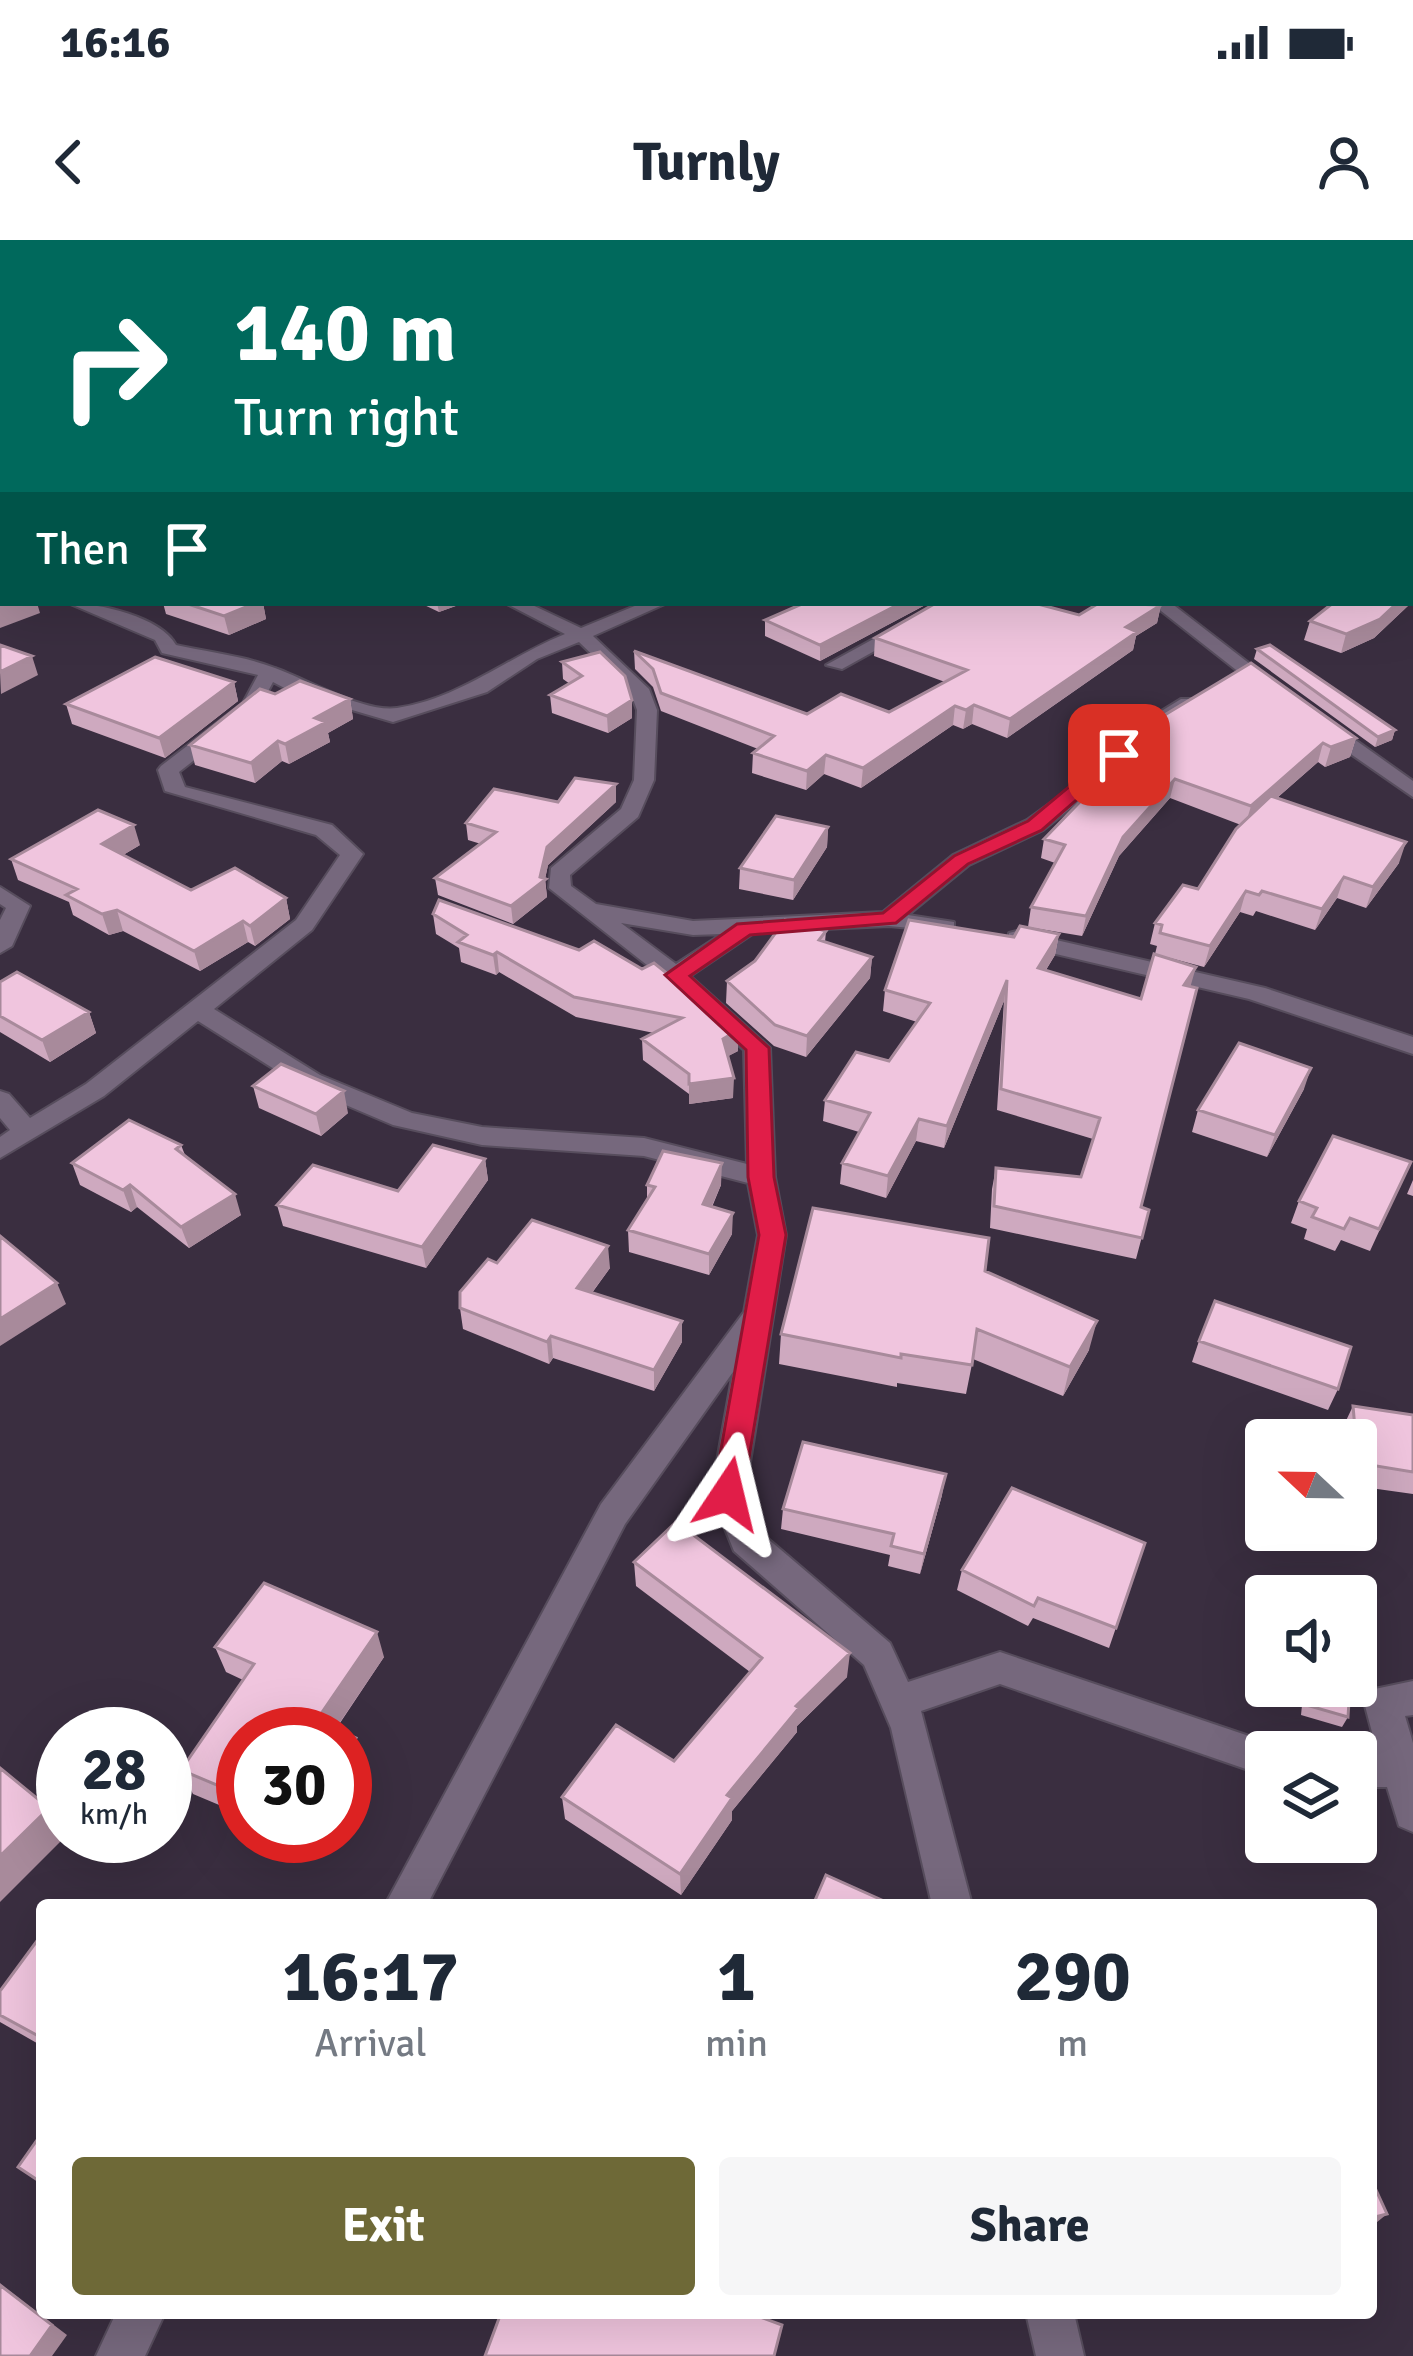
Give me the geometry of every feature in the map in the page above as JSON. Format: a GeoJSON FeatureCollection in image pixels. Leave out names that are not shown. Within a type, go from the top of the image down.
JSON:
{"type":"FeatureCollection","features":[{"type":"Feature","properties":{"kind":"street"},"geometry":{"type":"LineString","coordinates":[[85,606],[162,636],[169,649],[268,672],[302,689],[393,716],[480,688],[530,655],[651,606]]}},
{"type":"Feature","properties":{"kind":"street"},"geometry":{"type":"LineString","coordinates":[[520,606],[583,635],[640,689],[646,710],[644,780],[630,812],[560,873],[560,888],[676,975],[757,1048],[761,1177],[772,1235],[728,1494],[746,1541],[877,1654],[910,1728],[951,1899]]}},
{"type":"Feature","properties":{"kind":"street"},"geometry":{"type":"LineString","coordinates":[[835,664],[946,606]]}},
{"type":"Feature","properties":{"kind":"street"},"geometry":{"type":"LineString","coordinates":[[1177,607],[1226,680],[1413,791]]}},
{"type":"Feature","properties":{"kind":"street"},"geometry":{"type":"LineString","coordinates":[[0,1149],[95,1090],[304,926],[352,854],[324,830],[176,791],[168,770],[251,706],[268,672]]}},
{"type":"Feature","properties":{"kind":"street"},"geometry":{"type":"LineString","coordinates":[[889,919],[961,860],[1035,826],[1089,784],[1148,727],[1226,680]]}},
{"type":"Feature","properties":{"kind":"street"},"geometry":{"type":"LineString","coordinates":[[0,894],[18,906],[0,946]]}},
{"type":"Feature","properties":{"kind":"street"},"geometry":{"type":"LineString","coordinates":[[582,909],[693,928],[889,919],[987,933],[1084,950],[1256,993],[1413,1046]]}},
{"type":"Feature","properties":{"kind":"street"},"geometry":{"type":"LineString","coordinates":[[676,975],[745,929]]}},
{"type":"Feature","properties":{"kind":"street"},"geometry":{"type":"LineString","coordinates":[[198,1010],[260,1056],[344,1096],[436,1129],[511,1140],[629,1145],[761,1177]]}},
{"type":"Feature","properties":{"kind":"street"},"geometry":{"type":"LineString","coordinates":[[0,1100],[27,1133]]}},
{"type":"Feature","properties":{"kind":"street"},"geometry":{"type":"LineString","coordinates":[[408,1899],[613,1514],[761,1310]]}},
{"type":"Feature","properties":{"kind":"street"},"geometry":{"type":"LineString","coordinates":[[898,1702],[1000,1668],[1245,1750]]}},
{"type":"Feature","properties":{"kind":"street"},"geometry":{"type":"LineString","coordinates":[[1413,1698],[1383,1702],[1413,1813]]}},
{"type":"Feature","properties":{"kind":"street"},"geometry":{"type":"LineString","coordinates":[[1377,1769],[1401,1769]]}},
{"type":"Feature","properties":{"kind":"street"},"geometry":{"type":"LineString","coordinates":[[120,2356],[138,2319]]}},
{"type":"Feature","properties":{"kind":"street"},"geometry":{"type":"LineString","coordinates":[[1051,2319],[1060,2356]]}},
{"type":"Feature","properties":{"kind":"building"},"geometry":{"type":"Polygon","coordinates":[[[194,606],[249,606],[224,616],[194,606]]]}},
{"type":"Feature","properties":{"kind":"building"},"geometry":{"type":"Polygon","coordinates":[[[797,606],[895,606],[820,645],[765,620],[797,606]]]}},
{"type":"Feature","properties":{"kind":"building"},"geometry":{"type":"Polygon","coordinates":[[[931,606],[1045,606],[1079,615],[1094,606],[1159,606],[1126,627],[1137,632],[1010,719],[974,705],[966,710],[955,706],[863,768],[826,755],[807,771],[753,753],[774,736],[661,693],[653,669],[634,651],[807,714],[841,694],[889,712],[967,670],[875,638],[931,606]]]}},
{"type":"Feature","properties":{"kind":"building"},"geometry":{"type":"Polygon","coordinates":[[[1329,606],[1394,606],[1380,619],[1346,634],[1310,621],[1329,606]]]}},
{"type":"Feature","properties":{"kind":"building"},"geometry":{"type":"Polygon","coordinates":[[[0,645],[32,656],[0,672],[0,645]]]}},
{"type":"Feature","properties":{"kind":"building"},"geometry":{"type":"Polygon","coordinates":[[[1270,645],[1395,730],[1378,737],[1257,649],[1270,645]]]}},
{"type":"Feature","properties":{"kind":"building"},"geometry":{"type":"Polygon","coordinates":[[[600,652],[625,676],[632,700],[607,716],[550,695],[582,676],[562,662],[600,652]]]}},
{"type":"Feature","properties":{"kind":"building"},"geometry":{"type":"Polygon","coordinates":[[[155,657],[234,682],[159,738],[66,704],[155,657]]]}},
{"type":"Feature","properties":{"kind":"building"},"geometry":{"type":"Polygon","coordinates":[[[1251,663],[1356,738],[1331,747],[1323,743],[1251,806],[1175,779],[1123,837],[1086,916],[1031,907],[1065,845],[1044,839],[1163,716],[1251,663]]]}},
{"type":"Feature","properties":{"kind":"building"},"geometry":{"type":"Polygon","coordinates":[[[300,681],[350,699],[315,718],[326,722],[285,744],[278,741],[251,763],[190,745],[260,689],[275,694],[300,681]]]}},
{"type":"Feature","properties":{"kind":"building"},"geometry":{"type":"Polygon","coordinates":[[[575,778],[616,784],[547,847],[540,877],[546,879],[511,906],[435,878],[496,832],[466,823],[494,789],[558,802],[575,778]]]}},
{"type":"Feature","properties":{"kind":"building"},"geometry":{"type":"Polygon","coordinates":[[[1271,796],[1406,842],[1373,887],[1344,877],[1322,909],[1262,891],[1259,895],[1246,891],[1210,946],[1160,933],[1162,925],[1155,923],[1183,885],[1198,889],[1236,829],[1271,796]]]}},
{"type":"Feature","properties":{"kind":"building"},"geometry":{"type":"Polygon","coordinates":[[[98,810],[134,825],[102,844],[191,890],[235,868],[286,898],[250,926],[243,921],[194,951],[117,910],[102,914],[66,895],[77,889],[11,859],[98,810]]]}},
{"type":"Feature","properties":{"kind":"building"},"geometry":{"type":"Polygon","coordinates":[[[776,816],[828,827],[794,880],[740,868],[776,816]]]}},
{"type":"Feature","properties":{"kind":"building"},"geometry":{"type":"Polygon","coordinates":[[[439,900],[579,950],[594,941],[642,969],[654,963],[738,1030],[723,1039],[734,1078],[689,1084],[689,1074],[642,1039],[682,1018],[574,997],[497,952],[493,955],[458,942],[467,935],[433,914],[439,900]]]}},
{"type":"Feature","properties":{"kind":"building"},"geometry":{"type":"Polygon","coordinates":[[[785,920],[826,931],[819,940],[872,957],[807,1036],[775,1025],[727,981],[755,961],[785,920]]]}},
{"type":"Feature","properties":{"kind":"building"},"geometry":{"type":"Polygon","coordinates":[[[909,920],[1014,937],[1020,926],[1059,934],[1038,968],[1141,999],[1154,954],[1196,967],[1184,985],[1197,988],[1141,1207],[1149,1210],[1142,1238],[994,1206],[996,1168],[1081,1177],[1100,1118],[1001,1089],[1007,980],[947,1126],[919,1119],[888,1176],[842,1163],[870,1113],[825,1100],[856,1052],[889,1061],[930,1003],[885,990],[909,920]]]}},
{"type":"Feature","properties":{"kind":"building"},"geometry":{"type":"Polygon","coordinates":[[[17,972],[89,1012],[42,1040],[0,1016],[0,982],[17,972]]]}},
{"type":"Feature","properties":{"kind":"building"},"geometry":{"type":"Polygon","coordinates":[[[1239,1043],[1311,1068],[1275,1135],[1198,1110],[1239,1043]]]}},
{"type":"Feature","properties":{"kind":"building"},"geometry":{"type":"Polygon","coordinates":[[[281,1064],[344,1091],[316,1114],[253,1086],[281,1064]]]}},
{"type":"Feature","properties":{"kind":"building"},"geometry":{"type":"Polygon","coordinates":[[[129,1120],[181,1145],[176,1149],[235,1194],[181,1227],[130,1185],[123,1190],[72,1163],[129,1120]]]}},
{"type":"Feature","properties":{"kind":"building"},"geometry":{"type":"Polygon","coordinates":[[[1333,1136],[1411,1162],[1379,1229],[1350,1218],[1344,1229],[1312,1217],[1317,1208],[1299,1201],[1333,1136]]]}},
{"type":"Feature","properties":{"kind":"building"},"geometry":{"type":"Polygon","coordinates":[[[433,1145],[485,1159],[422,1247],[277,1205],[313,1165],[398,1191],[433,1145]]]}},
{"type":"Feature","properties":{"kind":"building"},"geometry":{"type":"Polygon","coordinates":[[[663,1151],[722,1163],[703,1204],[733,1213],[709,1254],[628,1230],[655,1187],[647,1185],[663,1151]]]}},
{"type":"Feature","properties":{"kind":"building"},"geometry":{"type":"Polygon","coordinates":[[[813,1208],[989,1238],[985,1271],[1097,1321],[1070,1367],[977,1329],[972,1365],[901,1354],[901,1358],[781,1334],[813,1208]]]}},
{"type":"Feature","properties":{"kind":"building"},"geometry":{"type":"Polygon","coordinates":[[[532,1220],[608,1246],[577,1288],[682,1321],[654,1370],[551,1336],[547,1342],[460,1308],[460,1292],[488,1259],[497,1263],[532,1220]]]}},
{"type":"Feature","properties":{"kind":"building"},"geometry":{"type":"Polygon","coordinates":[[[0,1236],[57,1283],[0,1319],[0,1236]]]}},
{"type":"Feature","properties":{"kind":"building"},"geometry":{"type":"Polygon","coordinates":[[[1215,1301],[1351,1347],[1338,1389],[1199,1341],[1215,1301]]]}},
{"type":"Feature","properties":{"kind":"building"},"geometry":{"type":"Polygon","coordinates":[[[1353,1406],[1413,1415],[1413,1472],[1377,1466],[1377,1419],[1354,1419],[1353,1406]]]}},
{"type":"Feature","properties":{"kind":"building"},"geometry":{"type":"Polygon","coordinates":[[[803,1442],[946,1474],[924,1554],[891,1546],[894,1534],[783,1509],[803,1442]]]}},
{"type":"Feature","properties":{"kind":"building"},"geometry":{"type":"Polygon","coordinates":[[[1012,1488],[1145,1543],[1116,1628],[1038,1598],[1034,1606],[962,1570],[1012,1488]]]}},
{"type":"Feature","properties":{"kind":"building"},"geometry":{"type":"Polygon","coordinates":[[[676,1522],[850,1653],[796,1706],[799,1708],[727,1795],[732,1798],[680,1874],[562,1797],[616,1725],[674,1761],[762,1658],[634,1562],[676,1522]]]}},
{"type":"Feature","properties":{"kind":"building"},"geometry":{"type":"Polygon","coordinates":[[[264,1583],[377,1632],[326,1707],[224,1707],[254,1664],[215,1647],[264,1583]]]}},
{"type":"Feature","properties":{"kind":"building"},"geometry":{"type":"Polygon","coordinates":[[[1313,1707],[1349,1707],[1348,1717],[1313,1707]]]}},
{"type":"Feature","properties":{"kind":"building"},"geometry":{"type":"Polygon","coordinates":[[[216,1719],[216,1785],[192,1775],[192,1754],[216,1719]]]}},
{"type":"Feature","properties":{"kind":"building"},"geometry":{"type":"Polygon","coordinates":[[[0,1768],[36,1797],[36,1821],[0,1856],[0,1768]]]}},
{"type":"Feature","properties":{"kind":"building"},"geometry":{"type":"Polygon","coordinates":[[[826,1875],[880,1899],[816,1899],[826,1875]]]}},
{"type":"Feature","properties":{"kind":"building"},"geometry":{"type":"Polygon","coordinates":[[[36,1942],[36,2035],[0,2015],[0,1991],[36,1942]]]}},
{"type":"Feature","properties":{"kind":"building"},"geometry":{"type":"Polygon","coordinates":[[[36,2142],[36,2179],[18,2167],[36,2142]]]}},
{"type":"Feature","properties":{"kind":"building"},"geometry":{"type":"Polygon","coordinates":[[[1377,2192],[1387,2214],[1377,2216],[1377,2192]]]}},
{"type":"Feature","properties":{"kind":"building"},"geometry":{"type":"Polygon","coordinates":[[[0,2285],[36,2313],[36,2319],[52,2325],[30,2356],[0,2356],[0,2285]]]}},
{"type":"Feature","properties":{"kind":"building"},"geometry":{"type":"Polygon","coordinates":[[[499,2319],[766,2319],[782,2325],[774,2356],[485,2356],[499,2319]]]}},
{"type":"Feature","properties":{"kind":"route"},"geometry":{"type":"LineString","coordinates":[[728,1494],[772,1235],[761,1177],[757,1048],[676,975],[745,929],[889,919],[961,860],[1035,826],[1119,755]]}}]}
